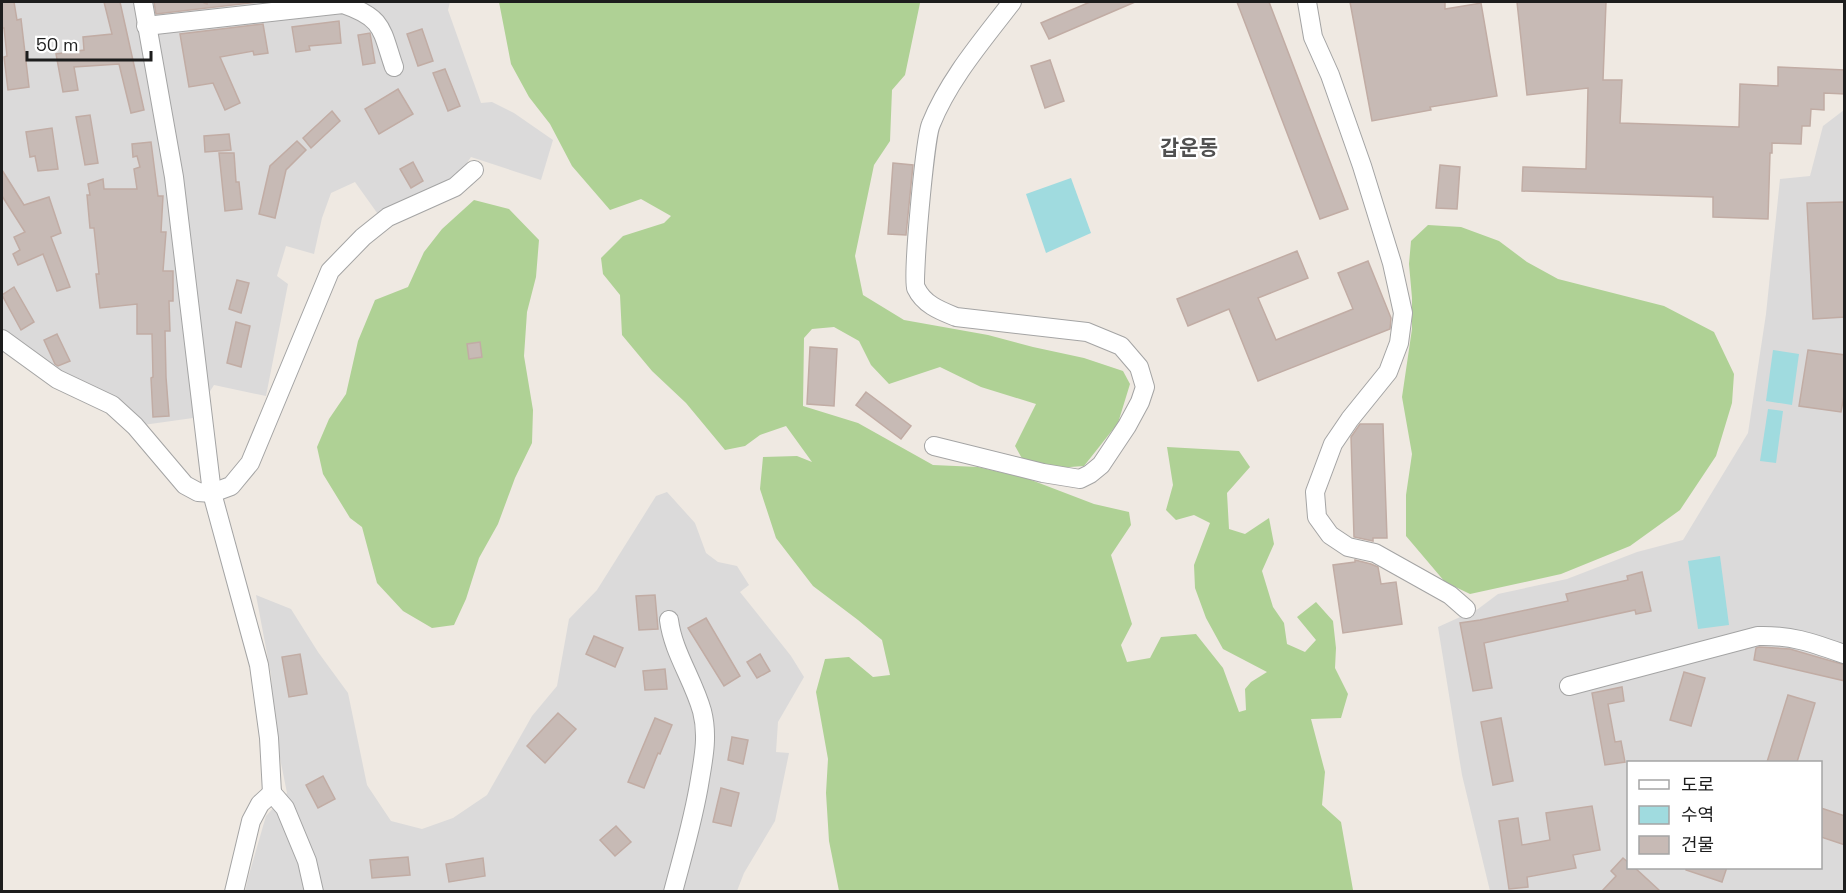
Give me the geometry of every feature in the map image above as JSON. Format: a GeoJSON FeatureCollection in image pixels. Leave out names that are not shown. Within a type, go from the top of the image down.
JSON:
{"type":"FeatureCollection","features":[{"type":"Feature","properties":{"kind":"street"},"geometry":{"type":"LineString","coordinates":[[143,2],[174,177],[212,493],[258,665],[269,738],[272,793],[285,808],[307,861],[314,891]]}},
{"type":"Feature","properties":{"kind":"street"},"geometry":{"type":"LineString","coordinates":[[934,446],[1043,473],[1080,479],[1101,465],[1127,426],[1145,387],[1139,366],[1121,346],[1087,332],[956,317],[937,309],[924,300],[915,286],[922,191],[930,126],[957,75],[1012,2]]}},
{"type":"Feature","properties":{"kind":"street"},"geometry":{"type":"LineString","coordinates":[[1307,2],[1313,37],[1330,75],[1362,166],[1392,263],[1403,313],[1399,343],[1388,372],[1333,444],[1315,492],[1317,517],[1330,535],[1348,547],[1384,557],[1450,595],[1466,609]]}},
{"type":"Feature","properties":{"kind":"street"},"geometry":{"type":"LineString","coordinates":[[146,26],[343,4],[364,11],[380,26],[394,67]]}},
{"type":"Feature","properties":{"kind":"street"},"geometry":{"type":"LineString","coordinates":[[2,339],[57,379],[112,405],[135,426],[185,485],[198,492],[212,493],[231,486],[250,463],[330,271],[363,237],[388,217],[455,187],[474,170]]}},
{"type":"Feature","properties":{"kind":"street"},"geometry":{"type":"LineString","coordinates":[[669,620],[671,636],[702,712],[706,742],[695,813],[673,891]]}},
{"type":"Feature","properties":{"kind":"street"},"geometry":{"type":"LineString","coordinates":[[1569,686],[1758,636],[1775,635],[1797,638],[1845,654]]}},
{"type":"Feature","properties":{"kind":"street"},"geometry":{"type":"LineString","coordinates":[[234,891],[251,821],[261,804],[272,793]]}},
{"type":"Feature","properties":{"kind":"shaded area"},"geometry":{"type":"Polygon","coordinates":[[[2,2],[450,2],[448,10],[481,103],[492,102],[514,113],[553,140],[541,180],[471,157],[462,170],[435,191],[380,217],[355,182],[331,193],[322,218],[314,254],[286,246],[277,276],[288,284],[266,396],[214,385],[193,418],[143,425],[50,369],[2,330],[2,2]]]}},
{"type":"Feature","properties":{"kind":"shaded area"},"geometry":{"type":"Polygon","coordinates":[[[1844,110],[1844,891],[1490,891],[1462,775],[1438,627],[1478,609],[1498,594],[1567,579],[1637,552],[1683,540],[1748,433],[1766,314],[1780,179],[1810,176],[1823,126],[1844,110]]]}},
{"type":"Feature","properties":{"kind":"shaded area"},"geometry":{"type":"Polygon","coordinates":[[[667,492],[695,523],[706,553],[718,562],[737,566],[749,585],[740,592],[791,656],[804,677],[778,722],[776,752],[789,753],[775,821],[744,873],[737,891],[245,892],[266,816],[287,793],[275,733],[271,675],[256,595],[291,609],[318,652],[348,693],[367,785],[391,821],[422,829],[453,818],[487,795],[532,716],[557,686],[569,619],[597,590],[656,496],[667,492]]]}},
{"type":"Feature","properties":{"kind":"green space"},"geometry":{"type":"Polygon","coordinates":[[[499,2],[920,3],[905,75],[892,90],[890,141],[874,165],[855,256],[863,295],[904,320],[988,335],[1084,358],[1123,371],[1130,384],[1118,423],[1084,466],[1056,468],[1024,462],[1015,446],[1036,404],[981,387],[940,367],[889,384],[871,365],[859,341],[834,327],[812,329],[804,338],[803,406],[858,423],[933,465],[978,467],[1026,478],[1094,504],[1129,512],[1131,525],[1111,555],[1132,624],[1121,645],[1127,662],[1150,658],[1161,637],[1196,634],[1223,668],[1239,712],[1246,710],[1245,689],[1251,682],[1267,672],[1223,649],[1206,618],[1195,588],[1194,565],[1210,523],[1194,515],[1176,520],[1166,510],[1173,485],[1167,447],[1239,451],[1250,467],[1227,493],[1229,529],[1245,534],[1269,518],[1274,544],[1262,571],[1273,607],[1284,623],[1287,644],[1305,652],[1316,640],[1297,617],[1316,602],[1333,621],[1336,648],[1335,668],[1348,694],[1341,718],[1311,719],[1325,772],[1322,805],[1341,822],[1352,891],[839,891],[829,841],[826,793],[828,759],[816,692],[825,659],[849,657],[873,677],[890,675],[882,640],[813,586],[776,538],[760,489],[763,457],[797,456],[812,462],[786,426],[760,435],[745,446],[725,450],[686,403],[652,371],[622,335],[620,295],[603,274],[601,258],[623,236],[664,223],[671,216],[641,199],[610,210],[572,166],[550,124],[529,97],[511,64],[499,2]]]}},
{"type":"Feature","properties":{"kind":"green space"},"geometry":{"type":"Polygon","coordinates":[[[474,200],[509,209],[539,240],[536,277],[527,312],[524,356],[533,410],[532,443],[515,478],[498,524],[479,558],[466,599],[454,625],[432,628],[403,611],[377,583],[362,527],[350,518],[323,474],[317,447],[329,419],[346,394],[358,341],[375,300],[408,287],[424,252],[442,229],[474,200]]]}},
{"type":"Feature","properties":{"kind":"green space"},"geometry":{"type":"Polygon","coordinates":[[[1428,225],[1461,227],[1499,241],[1527,262],[1558,279],[1664,306],[1714,332],[1734,374],[1732,403],[1716,456],[1680,510],[1630,546],[1561,574],[1470,594],[1445,582],[1406,536],[1406,495],[1412,454],[1402,397],[1412,329],[1409,264],[1411,241],[1428,225]]]}},
{"type":"Feature","properties":{"kind":"water"},"geometry":{"type":"Polygon","coordinates":[[[1071,178],[1091,233],[1046,253],[1026,194],[1071,178]]]}},
{"type":"Feature","properties":{"kind":"water"},"geometry":{"type":"Polygon","coordinates":[[[1773,350],[1799,354],[1792,405],[1766,401],[1773,350]]]}},
{"type":"Feature","properties":{"kind":"water"},"geometry":{"type":"Polygon","coordinates":[[[1768,409],[1783,411],[1776,463],[1760,461],[1768,409]]]}},
{"type":"Feature","properties":{"kind":"water"},"geometry":{"type":"Polygon","coordinates":[[[1720,556],[1729,625],[1698,629],[1688,561],[1720,556]]]}},
{"type":"Feature","properties":{"kind":"building"},"geometry":{"type":"Polygon","coordinates":[[[2,2],[14,2],[17,20],[21,19],[29,87],[8,90],[2,2]]]}},
{"type":"Feature","properties":{"kind":"building"},"geometry":{"type":"Polygon","coordinates":[[[104,2],[120,2],[144,110],[131,113],[119,64],[74,67],[78,90],[63,92],[56,54],[84,50],[83,37],[112,34],[104,2]]]}},
{"type":"Feature","properties":{"kind":"building"},"geometry":{"type":"Polygon","coordinates":[[[154,2],[204,2],[207,4],[207,2],[258,2],[156,14],[154,2]]]}},
{"type":"Feature","properties":{"kind":"building"},"geometry":{"type":"Polygon","coordinates":[[[1090,2],[1135,2],[1049,39],[1041,23],[1090,2]]]}},
{"type":"Feature","properties":{"kind":"building"},"geometry":{"type":"Polygon","coordinates":[[[1237,2],[1269,2],[1348,209],[1320,219],[1237,2]]]}},
{"type":"Feature","properties":{"kind":"building"},"geometry":{"type":"Polygon","coordinates":[[[1350,2],[1445,2],[1445,9],[1481,3],[1497,96],[1430,107],[1431,110],[1372,121],[1350,2]]]}},
{"type":"Feature","properties":{"kind":"building"},"geometry":{"type":"Polygon","coordinates":[[[1517,2],[1606,2],[1603,80],[1622,80],[1620,123],[1739,127],[1740,84],[1778,86],[1778,67],[1845,70],[1845,94],[1824,93],[1824,110],[1811,109],[1810,126],[1802,126],[1801,144],[1772,143],[1768,219],[1713,217],[1713,197],[1522,191],[1523,167],[1586,169],[1588,88],[1527,95],[1517,2]]]}},
{"type":"Feature","properties":{"kind":"building"},"geometry":{"type":"Polygon","coordinates":[[[339,21],[341,43],[309,46],[310,50],[296,52],[292,27],[339,21]]]}},
{"type":"Feature","properties":{"kind":"building"},"geometry":{"type":"Polygon","coordinates":[[[263,24],[268,53],[254,55],[253,51],[220,57],[240,103],[225,110],[213,83],[189,87],[180,34],[263,24]]]}},
{"type":"Feature","properties":{"kind":"building"},"geometry":{"type":"Polygon","coordinates":[[[422,29],[433,61],[418,66],[407,34],[422,29]]]}},
{"type":"Feature","properties":{"kind":"building"},"geometry":{"type":"Polygon","coordinates":[[[370,33],[375,63],[363,65],[358,35],[370,33]]]}},
{"type":"Feature","properties":{"kind":"building"},"geometry":{"type":"Polygon","coordinates":[[[1050,60],[1064,101],[1045,108],[1031,66],[1050,60]]]}},
{"type":"Feature","properties":{"kind":"building"},"geometry":{"type":"Polygon","coordinates":[[[445,69],[460,106],[448,111],[433,73],[445,69]]]}},
{"type":"Feature","properties":{"kind":"building"},"geometry":{"type":"Polygon","coordinates":[[[398,89],[413,114],[379,134],[365,109],[398,89]]]}},
{"type":"Feature","properties":{"kind":"building"},"geometry":{"type":"Polygon","coordinates":[[[332,111],[340,121],[311,148],[303,138],[332,111]]]}},
{"type":"Feature","properties":{"kind":"building"},"geometry":{"type":"Polygon","coordinates":[[[90,115],[98,163],[85,165],[76,117],[90,115]]]}},
{"type":"Feature","properties":{"kind":"building"},"geometry":{"type":"Polygon","coordinates":[[[52,128],[58,169],[38,171],[35,156],[30,157],[26,132],[52,128]]]}},
{"type":"Feature","properties":{"kind":"building"},"geometry":{"type":"Polygon","coordinates":[[[229,134],[231,150],[205,152],[204,136],[229,134]]]}},
{"type":"Feature","properties":{"kind":"building"},"geometry":{"type":"Polygon","coordinates":[[[297,141],[306,150],[286,170],[275,218],[259,214],[270,166],[297,141]]]}},
{"type":"Feature","properties":{"kind":"building"},"geometry":{"type":"Polygon","coordinates":[[[151,142],[158,196],[163,196],[161,232],[166,232],[163,271],[173,271],[173,301],[169,301],[170,331],[165,331],[169,416],[153,417],[152,334],[137,334],[137,304],[100,308],[94,228],[90,228],[87,195],[90,195],[88,184],[103,179],[104,189],[137,189],[134,169],[140,167],[137,156],[133,157],[132,144],[151,142]]]}},
{"type":"Feature","properties":{"kind":"building"},"geometry":{"type":"Polygon","coordinates":[[[219,153],[234,153],[236,182],[239,182],[242,209],[225,211],[219,153]]]}},
{"type":"Feature","properties":{"kind":"building"},"geometry":{"type":"Polygon","coordinates":[[[413,162],[423,181],[411,188],[400,169],[413,162]]]}},
{"type":"Feature","properties":{"kind":"building"},"geometry":{"type":"Polygon","coordinates":[[[893,163],[913,165],[906,235],[888,234],[893,163]]]}},
{"type":"Feature","properties":{"kind":"building"},"geometry":{"type":"Polygon","coordinates":[[[1440,165],[1460,167],[1457,209],[1436,208],[1440,165]]]}},
{"type":"Feature","properties":{"kind":"building"},"geometry":{"type":"Polygon","coordinates":[[[2,170],[24,205],[49,197],[61,233],[51,237],[70,287],[57,291],[43,254],[18,265],[13,254],[20,250],[14,237],[25,232],[2,196],[2,170]]]}},
{"type":"Feature","properties":{"kind":"building"},"geometry":{"type":"Polygon","coordinates":[[[1845,202],[1845,317],[1813,319],[1807,203],[1845,202]]]}},
{"type":"Feature","properties":{"kind":"building"},"geometry":{"type":"Polygon","coordinates":[[[1297,251],[1308,278],[1258,298],[1276,340],[1353,309],[1338,273],[1368,261],[1391,318],[1390,329],[1258,381],[1229,309],[1188,326],[1177,299],[1297,251]]]}},
{"type":"Feature","properties":{"kind":"building"},"geometry":{"type":"Polygon","coordinates":[[[237,280],[249,283],[241,313],[229,309],[237,280]]]}},
{"type":"Feature","properties":{"kind":"building"},"geometry":{"type":"Polygon","coordinates":[[[14,287],[34,322],[21,330],[2,295],[14,287]]]}},
{"type":"Feature","properties":{"kind":"building"},"geometry":{"type":"Polygon","coordinates":[[[236,322],[250,326],[241,367],[227,363],[236,322]]]}},
{"type":"Feature","properties":{"kind":"building"},"geometry":{"type":"Polygon","coordinates":[[[57,334],[70,361],[58,366],[44,340],[57,334]]]}},
{"type":"Feature","properties":{"kind":"building"},"geometry":{"type":"Polygon","coordinates":[[[480,342],[482,357],[469,359],[467,344],[480,342]]]}},
{"type":"Feature","properties":{"kind":"building"},"geometry":{"type":"Polygon","coordinates":[[[810,347],[837,349],[834,406],[807,404],[810,347]]]}},
{"type":"Feature","properties":{"kind":"building"},"geometry":{"type":"Polygon","coordinates":[[[1808,350],[1845,355],[1845,391],[1841,412],[1799,406],[1808,350]]]}},
{"type":"Feature","properties":{"kind":"building"},"geometry":{"type":"Polygon","coordinates":[[[866,392],[911,426],[901,439],[856,405],[866,392]]]}},
{"type":"Feature","properties":{"kind":"building"},"geometry":{"type":"Polygon","coordinates":[[[1360,424],[1383,424],[1387,538],[1373,538],[1373,541],[1354,537],[1351,437],[1360,424]]]}},
{"type":"Feature","properties":{"kind":"building"},"geometry":{"type":"Polygon","coordinates":[[[1355,560],[1378,567],[1381,584],[1396,582],[1402,624],[1343,633],[1333,565],[1355,562],[1355,560]]]}},
{"type":"Feature","properties":{"kind":"building"},"geometry":{"type":"Polygon","coordinates":[[[1642,572],[1651,611],[1636,614],[1635,610],[1484,643],[1492,688],[1473,691],[1460,623],[1568,601],[1566,594],[1628,580],[1627,576],[1642,572]]]}},
{"type":"Feature","properties":{"kind":"building"},"geometry":{"type":"Polygon","coordinates":[[[655,595],[658,629],[639,630],[636,596],[655,595]]]}},
{"type":"Feature","properties":{"kind":"building"},"geometry":{"type":"Polygon","coordinates":[[[706,618],[740,676],[724,686],[688,628],[706,618]]]}},
{"type":"Feature","properties":{"kind":"building"},"geometry":{"type":"Polygon","coordinates":[[[594,636],[623,648],[615,667],[586,654],[594,636]]]}},
{"type":"Feature","properties":{"kind":"building"},"geometry":{"type":"Polygon","coordinates":[[[1756,648],[1790,649],[1845,665],[1845,681],[1754,660],[1756,648]]]}},
{"type":"Feature","properties":{"kind":"building"},"geometry":{"type":"Polygon","coordinates":[[[300,654],[307,694],[289,697],[282,657],[300,654]]]}},
{"type":"Feature","properties":{"kind":"building"},"geometry":{"type":"Polygon","coordinates":[[[760,654],[770,671],[757,678],[747,662],[760,654]]]}},
{"type":"Feature","properties":{"kind":"building"},"geometry":{"type":"Polygon","coordinates":[[[665,669],[667,689],[645,690],[643,671],[665,669]]]}},
{"type":"Feature","properties":{"kind":"building"},"geometry":{"type":"Polygon","coordinates":[[[1684,672],[1705,678],[1691,726],[1670,720],[1684,672]]]}},
{"type":"Feature","properties":{"kind":"building"},"geometry":{"type":"Polygon","coordinates":[[[1622,687],[1624,701],[1608,704],[1615,742],[1621,741],[1625,762],[1605,765],[1592,693],[1622,687]]]}},
{"type":"Feature","properties":{"kind":"building"},"geometry":{"type":"Polygon","coordinates":[[[1788,695],[1815,703],[1797,761],[1767,761],[1788,695]]]}},
{"type":"Feature","properties":{"kind":"building"},"geometry":{"type":"Polygon","coordinates":[[[558,713],[576,729],[545,763],[527,746],[558,713]]]}},
{"type":"Feature","properties":{"kind":"building"},"geometry":{"type":"Polygon","coordinates":[[[655,718],[672,725],[644,788],[628,782],[655,718]]]}},
{"type":"Feature","properties":{"kind":"building"},"geometry":{"type":"Polygon","coordinates":[[[1501,718],[1513,781],[1493,785],[1481,722],[1501,718]]]}},
{"type":"Feature","properties":{"kind":"building"},"geometry":{"type":"Polygon","coordinates":[[[732,737],[748,740],[743,764],[728,760],[732,737]]]}},
{"type":"Feature","properties":{"kind":"building"},"geometry":{"type":"Polygon","coordinates":[[[323,776],[335,799],[318,808],[306,785],[323,776]]]}},
{"type":"Feature","properties":{"kind":"building"},"geometry":{"type":"Polygon","coordinates":[[[721,788],[739,793],[731,826],[713,822],[721,788]]]}},
{"type":"Feature","properties":{"kind":"building"},"geometry":{"type":"Polygon","coordinates":[[[1592,806],[1600,850],[1573,855],[1576,868],[1527,877],[1528,887],[1509,889],[1499,821],[1518,818],[1522,845],[1550,840],[1546,813],[1592,806]]]}},
{"type":"Feature","properties":{"kind":"building"},"geometry":{"type":"Polygon","coordinates":[[[1822,808],[1845,816],[1845,845],[1822,837],[1822,808]]]}},
{"type":"Feature","properties":{"kind":"building"},"geometry":{"type":"Polygon","coordinates":[[[616,826],[631,842],[615,856],[600,840],[616,826]]]}},
{"type":"Feature","properties":{"kind":"building"},"geometry":{"type":"Polygon","coordinates":[[[408,857],[410,875],[372,878],[370,860],[408,857]]]}},
{"type":"Feature","properties":{"kind":"building"},"geometry":{"type":"Polygon","coordinates":[[[483,858],[485,876],[449,882],[446,864],[483,858]]]}},
{"type":"Feature","properties":{"kind":"building"},"geometry":{"type":"Polygon","coordinates":[[[1623,858],[1627,861],[1627,869],[1636,869],[1660,891],[1602,891],[1616,876],[1611,871],[1623,858]]]}},
{"type":"Feature","properties":{"kind":"building"},"geometry":{"type":"Polygon","coordinates":[[[1686,869],[1726,869],[1722,882],[1686,869]]]}},
{"type":"Feature","properties":{"kind":"district","name":"갑운동"},"geometry":{"type":"Point","coordinates":[1189,147]}}]}
